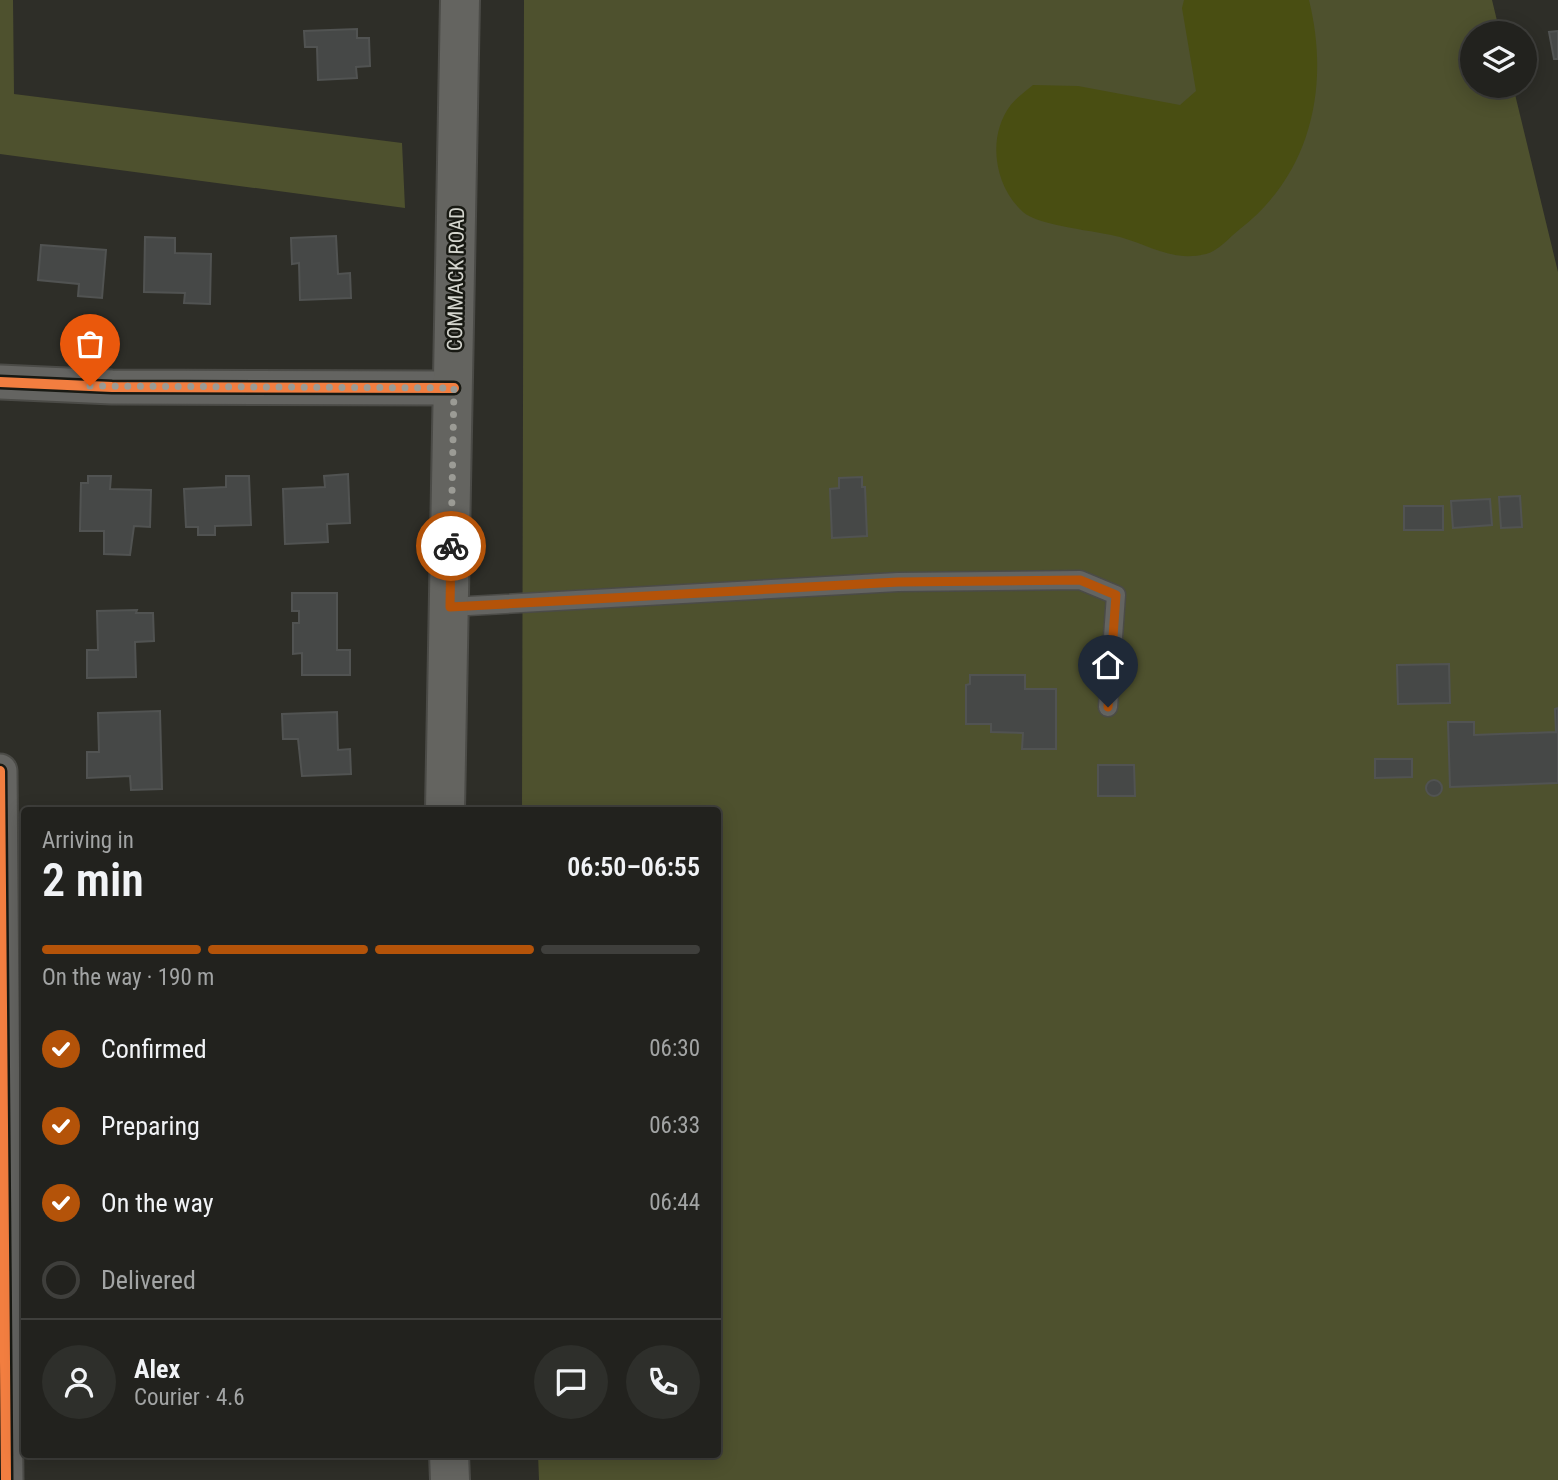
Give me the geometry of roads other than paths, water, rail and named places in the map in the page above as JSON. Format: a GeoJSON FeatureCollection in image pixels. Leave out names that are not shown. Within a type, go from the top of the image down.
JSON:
{"type":"FeatureCollection","features":[{"type":"Feature","properties":{"kind":"main road","name":"COMMACK ROAD"},"geometry":{"type":"LineString","coordinates":[[445,807],[460,0]]}},
{"type":"Feature","properties":{"kind":"main road"},"geometry":{"type":"LineString","coordinates":[[449,1458],[450,1480]]}},
{"type":"Feature","properties":{"kind":"street"},"geometry":{"type":"LineString","coordinates":[[0,382],[126,387],[454,388]]}},
{"type":"Feature","properties":{"kind":"street"},"geometry":{"type":"LineString","coordinates":[[0,771],[6,1480]]}},
{"type":"Feature","properties":{"kind":"lane"},"geometry":{"type":"LineString","coordinates":[[450,607],[898,582],[1080,580],[1116,595],[1108,707]]}}]}
